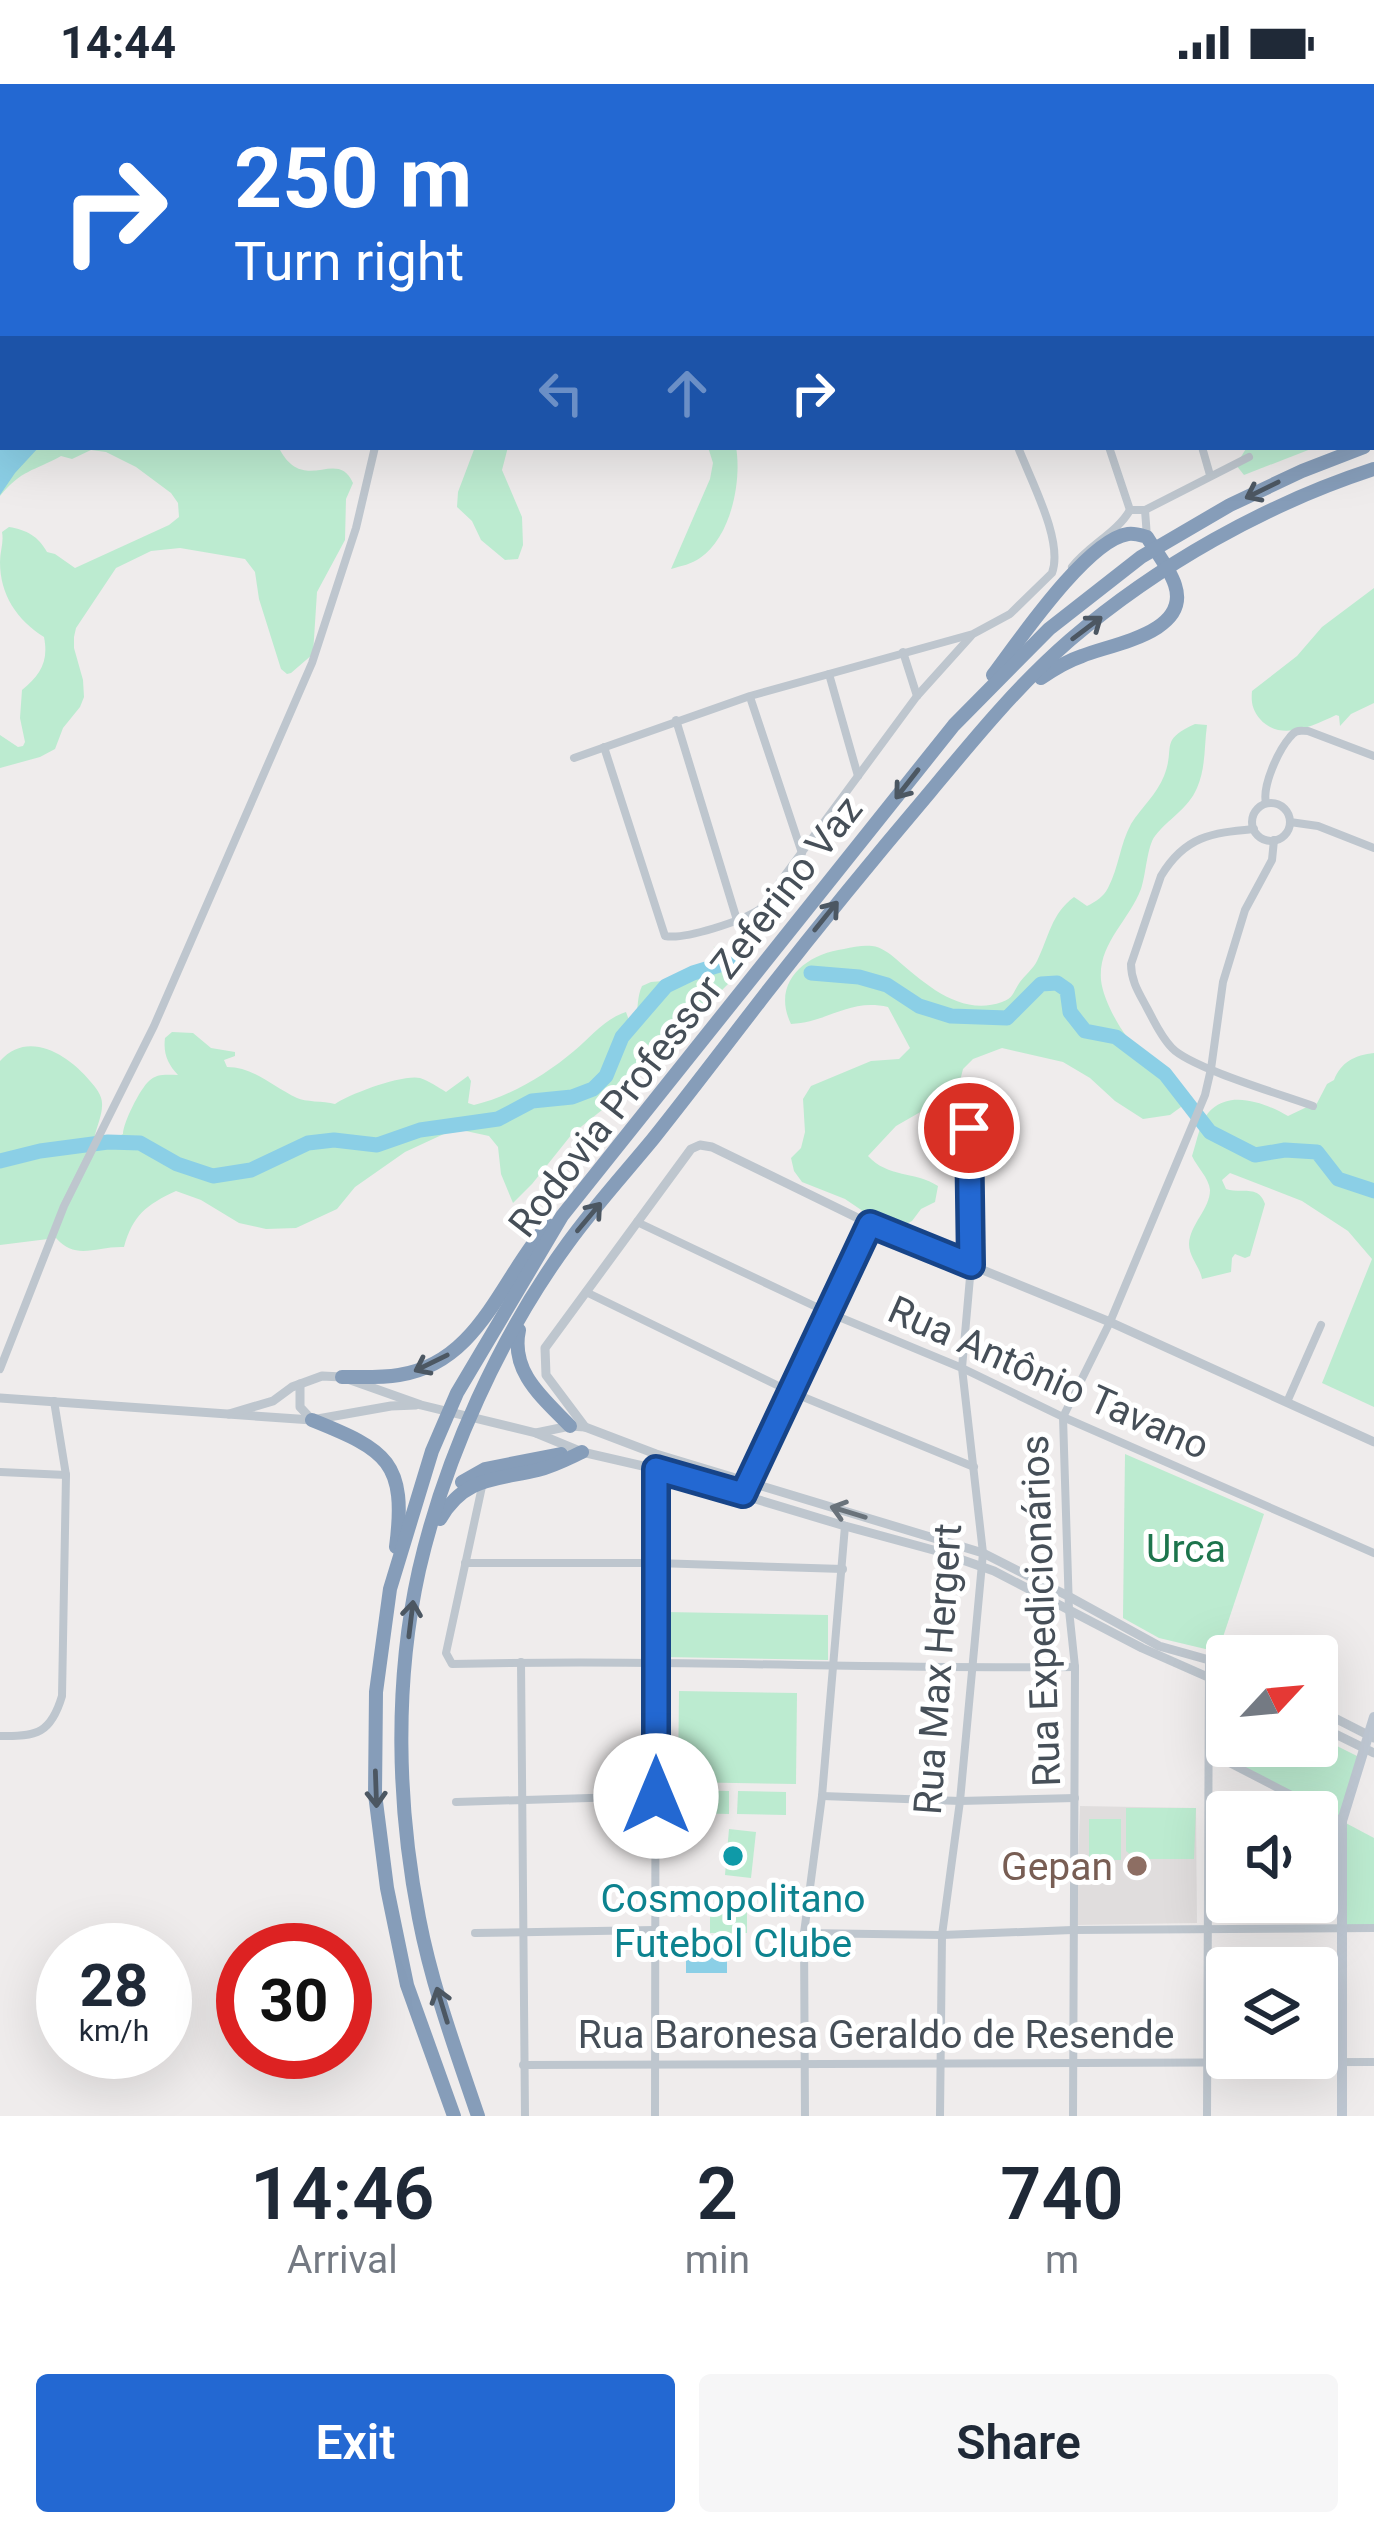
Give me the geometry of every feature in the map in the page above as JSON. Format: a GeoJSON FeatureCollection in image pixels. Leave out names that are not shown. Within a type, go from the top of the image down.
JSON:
{"type":"FeatureCollection","features":[{"type":"Feature","properties":{"kind":"highway","name":"Rodovia Professor Zeferino Vaz"},"geometry":{"type":"LineString","coordinates":[[454,2116],[407,1985],[387,1888],[375,1794],[376,1692],[390,1588],[432,1451],[457,1393],[562,1216],[954,725],[1049,629],[1141,557],[1248,496],[1357,450]]}},
{"type":"Feature","properties":{"kind":"highway","name":"Rodovia Professor Zeferino Vaz"},"geometry":{"type":"LineString","coordinates":[[478,2116],[419,1922],[401,1769],[404,1684],[413,1606],[440,1500],[481,1393],[524,1313],[568,1243],[825,916],[1007,701],[1070,640],[1176,562],[1282,506],[1374,469]]}},
{"type":"Feature","properties":{"kind":"highway"},"geometry":{"type":"LineString","coordinates":[[954,725],[1051,598],[1100,550],[1122,535],[1147,537],[1175,583],[1177,599],[1169,618],[1133,640],[1054,669],[1007,701]]}},
{"type":"Feature","properties":{"kind":"highway"},"geometry":{"type":"LineString","coordinates":[[342,1377],[401,1375],[443,1359],[478,1328],[545,1227],[562,1216]]}},
{"type":"Feature","properties":{"kind":"highway"},"geometry":{"type":"LineString","coordinates":[[524,1313],[517,1338],[520,1369],[582,1428]]}},
{"type":"Feature","properties":{"kind":"highway"},"geometry":{"type":"LineString","coordinates":[[312,1420],[345,1433],[389,1463],[398,1483],[400,1506],[390,1588]]}},
{"type":"Feature","properties":{"kind":"highway"},"geometry":{"type":"LineString","coordinates":[[426,1544],[453,1499],[464,1490],[558,1464],[581,1451]]}},
{"type":"Feature","properties":{"kind":"highway"},"geometry":{"type":"LineString","coordinates":[[440,1500],[485,1469],[581,1451]]}},
{"type":"Feature","properties":{"kind":"main road"},"geometry":{"type":"LineString","coordinates":[[1342,2116],[1342,1821],[1374,1718]]}},
{"type":"Feature","properties":{"kind":"street"},"geometry":{"type":"LineString","coordinates":[[0,1370],[64,1206],[164,1006],[304,684],[356,527],[374,450]]}},
{"type":"Feature","properties":{"kind":"street"},"geometry":{"type":"LineString","coordinates":[[574,758],[750,697],[973,634],[1010,614],[1056,564],[1054,542],[1019,450]]}},
{"type":"Feature","properties":{"kind":"street"},"geometry":{"type":"LineString","coordinates":[[1110,450],[1130,510]]}},
{"type":"Feature","properties":{"kind":"street"},"geometry":{"type":"LineString","coordinates":[[1203,450],[1210,475]]}},
{"type":"Feature","properties":{"kind":"street"},"geometry":{"type":"LineString","coordinates":[[1051,598],[1086,549],[1113,530],[1130,510],[1145,510],[1249,457]]}},
{"type":"Feature","properties":{"kind":"street"},"geometry":{"type":"LineString","coordinates":[[1145,510],[1147,537]]}},
{"type":"Feature","properties":{"kind":"street"},"geometry":{"type":"LineString","coordinates":[[604,747],[665,936],[675,938],[736,920],[760,909],[917,696],[973,634]]}},
{"type":"Feature","properties":{"kind":"street"},"geometry":{"type":"LineString","coordinates":[[903,652],[917,696]]}},
{"type":"Feature","properties":{"kind":"street"},"geometry":{"type":"LineString","coordinates":[[829,674],[858,777]]}},
{"type":"Feature","properties":{"kind":"street"},"geometry":{"type":"LineString","coordinates":[[750,697],[802,855]]}},
{"type":"Feature","properties":{"kind":"street"},"geometry":{"type":"LineString","coordinates":[[676,721],[736,920]]}},
{"type":"Feature","properties":{"kind":"street"},"geometry":{"type":"LineString","coordinates":[[1266,803],[1265,786],[1288,738],[1297,731],[1308,730],[1373,754]]}},
{"type":"Feature","properties":{"kind":"street"},"geometry":{"type":"LineString","coordinates":[[1266,803],[1282,807],[1290,822],[1287,832],[1274,840],[1259,836],[1254,829],[1254,813],[1266,803]]}},
{"type":"Feature","properties":{"kind":"street"},"geometry":{"type":"LineString","coordinates":[[1290,822],[1318,826],[1374,848]]}},
{"type":"Feature","properties":{"kind":"street"},"geometry":{"type":"LineString","coordinates":[[1254,829],[1204,836],[1168,864],[1131,964],[1133,984],[1172,1048],[1211,1069],[1313,1106]]}},
{"type":"Feature","properties":{"kind":"street","name":"Rua Expedicionários"},"geometry":{"type":"LineString","coordinates":[[1073,2116],[1075,1667],[1063,1418],[1110,1322],[1205,1095],[1223,982],[1245,910],[1272,860],[1274,840]]}},
{"type":"Feature","properties":{"kind":"street","name":"Rua Max Hergert"},"geometry":{"type":"LineString","coordinates":[[940,2116],[942,1935],[983,1553],[962,1368],[971,1265],[968,1082]]}},
{"type":"Feature","properties":{"kind":"street"},"geometry":{"type":"LineString","coordinates":[[581,1451],[593,1447],[546,1375],[544,1348],[691,1149],[700,1145],[870,1224],[1110,1322],[1374,1442]]}},
{"type":"Feature","properties":{"kind":"street","name":"Rua Antônio Tavano"},"geometry":{"type":"LineString","coordinates":[[637,1222],[1063,1418],[1374,1553]]}},
{"type":"Feature","properties":{"kind":"street"},"geometry":{"type":"LineString","coordinates":[[743,1494],[870,1224]]}},
{"type":"Feature","properties":{"kind":"street"},"geometry":{"type":"LineString","coordinates":[[586,1292],[791,1392],[974,1467]]}},
{"type":"Feature","properties":{"kind":"street"},"geometry":{"type":"LineString","coordinates":[[1287,1402],[1321,1325]]}},
{"type":"Feature","properties":{"kind":"street"},"geometry":{"type":"LineString","coordinates":[[230,1414],[322,1376],[342,1377],[421,1405],[536,1433],[581,1451],[938,1551],[1206,1676]]}},
{"type":"Feature","properties":{"kind":"street"},"geometry":{"type":"LineString","coordinates":[[299,1384],[300,1407],[312,1420]]}},
{"type":"Feature","properties":{"kind":"street"},"geometry":{"type":"LineString","coordinates":[[0,1398],[312,1420],[421,1405]]}},
{"type":"Feature","properties":{"kind":"street"},"geometry":{"type":"LineString","coordinates":[[0,1736],[44,1729],[56,1717],[62,1696],[66,1475],[54,1401]]}},
{"type":"Feature","properties":{"kind":"street"},"geometry":{"type":"LineString","coordinates":[[536,1433],[582,1428],[983,1553],[1159,1646],[1206,1659]]}},
{"type":"Feature","properties":{"kind":"street"},"geometry":{"type":"LineString","coordinates":[[655,2116],[656,1454]]}},
{"type":"Feature","properties":{"kind":"street"},"geometry":{"type":"LineString","coordinates":[[0,1472],[66,1475]]}},
{"type":"Feature","properties":{"kind":"street"},"geometry":{"type":"LineString","coordinates":[[484,1481],[446,1653],[452,1664],[656,1661],[1075,1667]]}},
{"type":"Feature","properties":{"kind":"street"},"geometry":{"type":"LineString","coordinates":[[805,2116],[804,1933],[836,1664],[845,1526]]}},
{"type":"Feature","properties":{"kind":"street"},"geometry":{"type":"LineString","coordinates":[[465,1563],[842,1569]]}},
{"type":"Feature","properties":{"kind":"street"},"geometry":{"type":"LineString","coordinates":[[520,1662],[525,2116]]}},
{"type":"Feature","properties":{"kind":"street"},"geometry":{"type":"LineString","coordinates":[[1338,1722],[1370,1743]]}},
{"type":"Feature","properties":{"kind":"street"},"geometry":{"type":"LineString","coordinates":[[1338,1732],[1370,1743]]}},
{"type":"Feature","properties":{"kind":"street"},"geometry":{"type":"LineString","coordinates":[[1207,1947],[1209,1767]]}},
{"type":"Feature","properties":{"kind":"street"},"geometry":{"type":"LineString","coordinates":[[1236,1767],[1342,1821]]}},
{"type":"Feature","properties":{"kind":"street"},"geometry":{"type":"LineString","coordinates":[[456,1802],[656,1796]]}},
{"type":"Feature","properties":{"kind":"street"},"geometry":{"type":"LineString","coordinates":[[822,1796],[959,1801],[1076,1798]]}},
{"type":"Feature","properties":{"kind":"street"},"geometry":{"type":"LineString","coordinates":[[804,1933],[1374,1928]]}},
{"type":"Feature","properties":{"kind":"street"},"geometry":{"type":"LineString","coordinates":[[476,1933],[655,1930]]}},
{"type":"Feature","properties":{"kind":"street","name":"Rua Baronesa Geraldo de Resende"},"geometry":{"type":"LineString","coordinates":[[523,2065],[1206,2062]]}},
{"type":"Feature","properties":{"kind":"street","name":"Rua Baronesa Geraldo de Resende"},"geometry":{"type":"LineString","coordinates":[[1338,2062],[1374,2062]]}},
{"type":"Feature","properties":{"kind":"street"},"geometry":{"type":"LineString","coordinates":[[1207,2079],[1207,2116]]}},
{"type":"Feature","properties":{"kind":"shaded area","name":"Gepan"},"geometry":{"type":"Polygon","coordinates":[[[1080,1806],[1196,1808],[1197,1923],[1076,1925],[1080,1806]]]}},
{"type":"Feature","properties":{"kind":"green space"},"geometry":{"type":"Polygon","coordinates":[[[12,450],[91,450],[72,459],[61,456],[28,472],[0,496],[0,465],[12,450]]]}},
{"type":"Feature","properties":{"kind":"green space"},"geometry":{"type":"Polygon","coordinates":[[[91,450],[280,450],[300,469],[346,473],[353,483],[346,499],[345,540],[317,592],[313,654],[291,673],[281,669],[255,572],[245,559],[180,548],[151,551],[116,568],[76,628],[74,648],[84,697],[55,749],[0,768],[0,735],[18,747],[25,742],[20,718],[22,690],[38,673],[45,654],[44,637],[26,623],[7,596],[0,562],[2,532],[9,527],[27,532],[47,552],[75,568],[179,517],[171,493],[106,452],[91,450]]]}},
{"type":"Feature","properties":{"kind":"green space"},"geometry":{"type":"Polygon","coordinates":[[[474,450],[507,450],[502,470],[522,517],[523,545],[518,559],[505,560],[481,540],[472,521],[457,507],[474,450]]]}},
{"type":"Feature","properties":{"kind":"green space"},"geometry":{"type":"Polygon","coordinates":[[[709,450],[736,450],[737,476],[727,523],[711,549],[694,562],[671,569],[710,479],[709,450]]]}},
{"type":"Feature","properties":{"kind":"green space"},"geometry":{"type":"Polygon","coordinates":[[[1245,450],[1308,450],[1244,475],[1236,465],[1245,450]]]}},
{"type":"Feature","properties":{"kind":"green space"},"geometry":{"type":"Polygon","coordinates":[[[1374,588],[1374,703],[1351,714],[1340,726],[1336,715],[1297,730],[1268,726],[1254,709],[1252,691],[1297,656],[1322,627],[1374,588]]]}},
{"type":"Feature","properties":{"kind":"green space"},"geometry":{"type":"Polygon","coordinates":[[[1195,724],[1207,725],[1197,788],[1152,841],[1141,889],[1109,943],[1101,967],[1103,989],[1115,1019],[1134,1046],[1173,1075],[1181,1107],[1170,1115],[1143,1119],[1063,1062],[1002,1048],[973,1059],[950,1095],[896,1126],[868,1156],[884,1168],[938,1186],[935,1202],[912,1221],[898,1228],[882,1224],[845,1199],[802,1182],[791,1158],[801,1148],[803,1099],[811,1086],[871,1061],[899,1059],[910,1048],[888,1007],[850,1008],[791,1024],[785,996],[795,973],[830,952],[872,946],[958,1002],[987,1005],[1009,999],[1035,964],[1066,904],[1074,897],[1087,906],[1106,891],[1131,824],[1164,776],[1172,740],[1195,724]]]}},
{"type":"Feature","properties":{"kind":"green space"},"geometry":{"type":"Polygon","coordinates":[[[713,946],[727,955],[734,969],[729,983],[639,1065],[607,1106],[572,1134],[513,1203],[501,1174],[498,1147],[489,1136],[461,1130],[405,1152],[355,1187],[337,1209],[296,1228],[266,1229],[239,1223],[176,1191],[142,1212],[124,1247],[79,1251],[56,1238],[0,1245],[0,1061],[11,1052],[35,1046],[48,1049],[81,1071],[101,1099],[97,1139],[123,1134],[133,1106],[152,1078],[178,1075],[165,1049],[165,1038],[172,1032],[193,1033],[211,1048],[235,1052],[224,1060],[227,1067],[255,1074],[300,1099],[335,1104],[376,1086],[412,1078],[446,1092],[468,1076],[468,1103],[474,1105],[540,1076],[618,1015],[626,1012],[634,1025],[642,986],[675,980],[718,958],[721,953],[713,946]]]}},
{"type":"Feature","properties":{"kind":"green space"},"geometry":{"type":"Polygon","coordinates":[[[1374,1053],[1374,1407],[1322,1383],[1372,1259],[1348,1231],[1302,1201],[1230,1173],[1222,1180],[1226,1189],[1254,1192],[1265,1204],[1250,1256],[1235,1254],[1231,1272],[1202,1279],[1189,1244],[1209,1197],[1207,1181],[1192,1156],[1208,1113],[1230,1100],[1260,1104],[1288,1116],[1309,1106],[1314,1109],[1345,1064],[1374,1053]]]}},
{"type":"Feature","properties":{"kind":"green space","name":"Urca"},"geometry":{"type":"Polygon","coordinates":[[[1125,1454],[1264,1514],[1224,1635],[1206,1635],[1206,1649],[1159,1638],[1123,1618],[1125,1454]]]}},
{"type":"Feature","properties":{"kind":"green space"},"geometry":{"type":"Polygon","coordinates":[[[665,1612],[828,1615],[828,1660],[664,1657],[665,1612]]]}},
{"type":"Feature","properties":{"kind":"green space"},"geometry":{"type":"Polygon","coordinates":[[[679,1691],[797,1693],[796,1784],[678,1782],[679,1691]]]}},
{"type":"Feature","properties":{"kind":"green space"},"geometry":{"type":"Polygon","coordinates":[[[1338,1746],[1359,1757],[1340,1817],[1338,1791],[1287,1791],[1238,1767],[1338,1767],[1338,1746]]]}},
{"type":"Feature","properties":{"kind":"green space"},"geometry":{"type":"Polygon","coordinates":[[[682,1790],[729,1791],[729,1814],[681,1813],[682,1790]]]}},
{"type":"Feature","properties":{"kind":"green space"},"geometry":{"type":"Polygon","coordinates":[[[738,1791],[786,1792],[786,1815],[737,1814],[738,1791]]]}},
{"type":"Feature","properties":{"kind":"green space"},"geometry":{"type":"Polygon","coordinates":[[[1126,1808],[1196,1808],[1194,1859],[1136,1859],[1126,1851],[1126,1808]]]}},
{"type":"Feature","properties":{"kind":"green space"},"geometry":{"type":"Polygon","coordinates":[[[1089,1819],[1121,1819],[1121,1860],[1089,1860],[1089,1819]]]}},
{"type":"Feature","properties":{"kind":"green space"},"geometry":{"type":"Polygon","coordinates":[[[1342,1821],[1374,1838],[1374,1928],[1341,1928],[1342,1821]]]}},
{"type":"Feature","properties":{"kind":"green space"},"geometry":{"type":"Polygon","coordinates":[[[729,1829],[756,1832],[751,1878],[725,1875],[729,1829]]]}},
{"type":"Feature","properties":{"kind":"green space"},"geometry":{"type":"Polygon","coordinates":[[[710,1905],[747,1905],[747,1933],[710,1933],[710,1905]]]}},
{"type":"Feature","properties":{"kind":"water"},"geometry":{"type":"Polygon","coordinates":[[[0,450],[36,450],[15,473],[0,495],[0,450]]]}},
{"type":"Feature","properties":{"kind":"water"},"geometry":{"type":"Polygon","coordinates":[[[686,1951],[727,1951],[727,1973],[686,1973],[686,1951]]]}},
{"type":"Feature","properties":{"kind":"waterway"},"geometry":{"type":"LineString","coordinates":[[0,1161],[108,1142],[140,1143],[177,1164],[213,1176],[251,1170],[308,1143],[334,1140],[377,1145],[420,1130],[498,1119],[532,1101],[572,1097],[593,1089],[606,1076],[622,1037],[666,986],[693,973],[735,964]]}},
{"type":"Feature","properties":{"kind":"waterway"},"geometry":{"type":"LineString","coordinates":[[811,973],[887,985],[919,1006],[951,1016],[1007,1018],[1041,984],[1057,983],[1067,990],[1070,1012],[1085,1031],[1116,1037],[1165,1074],[1210,1132],[1255,1155],[1317,1152],[1338,1179],[1374,1191]]}},
{"type":"Feature","properties":{"kind":"place","name":"Cosmopolitano Futebol Clube"},"geometry":{"type":"Point","coordinates":[733,1856]}},
{"type":"Feature","properties":{"kind":"place","name":"Gepan"},"geometry":{"type":"Point","coordinates":[1137,1866]}},
{"type":"Feature","properties":{"kind":"route"},"geometry":{"type":"LineString","coordinates":[[656,1796],[656,1469],[743,1494],[870,1224],[971,1265],[969,1128]]}}]}
